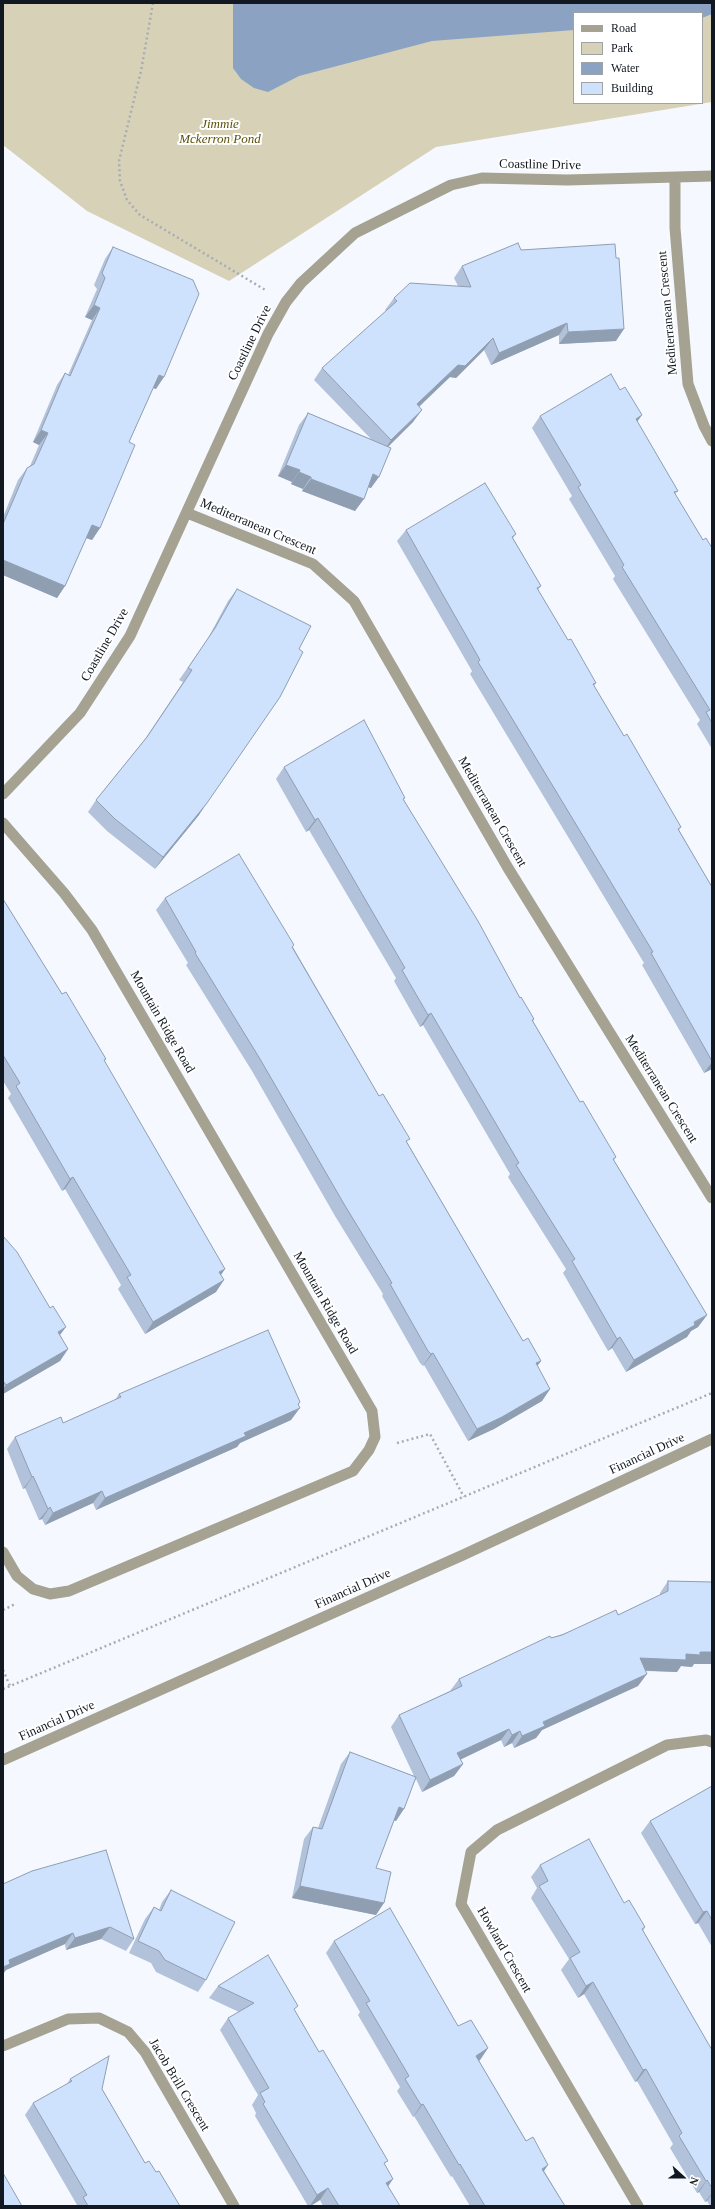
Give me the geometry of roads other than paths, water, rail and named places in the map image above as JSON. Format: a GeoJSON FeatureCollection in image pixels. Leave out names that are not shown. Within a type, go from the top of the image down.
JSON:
{"type":"FeatureCollection","features":[{"type":"Feature","properties":{"kind":"street","name":"Coastline Drive"},"geometry":{"type":"LineString","coordinates":[[3,794],[80,713],[130,636],[268,334],[286,302],[301,283],[355,233],[451,184],[482,178],[675,179],[712,176]]}},
{"type":"Feature","properties":{"kind":"street","name":"Mediterranean Crescent"},"geometry":{"type":"LineString","coordinates":[[675,179],[675,228],[688,384],[704,426],[712,441]]}},
{"type":"Feature","properties":{"kind":"street","name":"Mediterranean Crescent"},"geometry":{"type":"LineString","coordinates":[[187,513],[313,564],[354,601],[508,868],[712,1198]]}},
{"type":"Feature","properties":{"kind":"street","name":"Mountain Ridge Road"},"geometry":{"type":"LineString","coordinates":[[3,823],[64,892],[92,930],[372,1411],[375,1437],[369,1450],[352,1471],[69,1591],[50,1594],[32,1589],[17,1576],[3,1552]]}},
{"type":"Feature","properties":{"kind":"street","name":"Financial Drive"},"geometry":{"type":"LineString","coordinates":[[3,1760],[463,1555],[712,1439]]}},
{"type":"Feature","properties":{"kind":"street","name":"Howland Crescent"},"geometry":{"type":"LineString","coordinates":[[638,2206],[460,1904],[471,1852],[498,1830],[667,1745],[706,1740],[712,1742]]}},
{"type":"Feature","properties":{"kind":"street","name":"Jacob Brill Crescent"},"geometry":{"type":"LineString","coordinates":[[3,2046],[68,2019],[99,2018],[128,2032],[145,2052],[234,2206]]}},
{"type":"Feature","properties":{"kind":"water"},"geometry":{"type":"Polygon","coordinates":[[[233,3],[712,3],[712,14],[703,18],[703,12],[573,12],[573,30],[432,41],[299,76],[268,92],[254,88],[241,79],[233,68],[233,3]]]}},
{"type":"Feature","properties":{"kind":"park label","name":"Jimmie Mckerron Pond"},"geometry":{"type":"Point","coordinates":[220,132]}}]}
